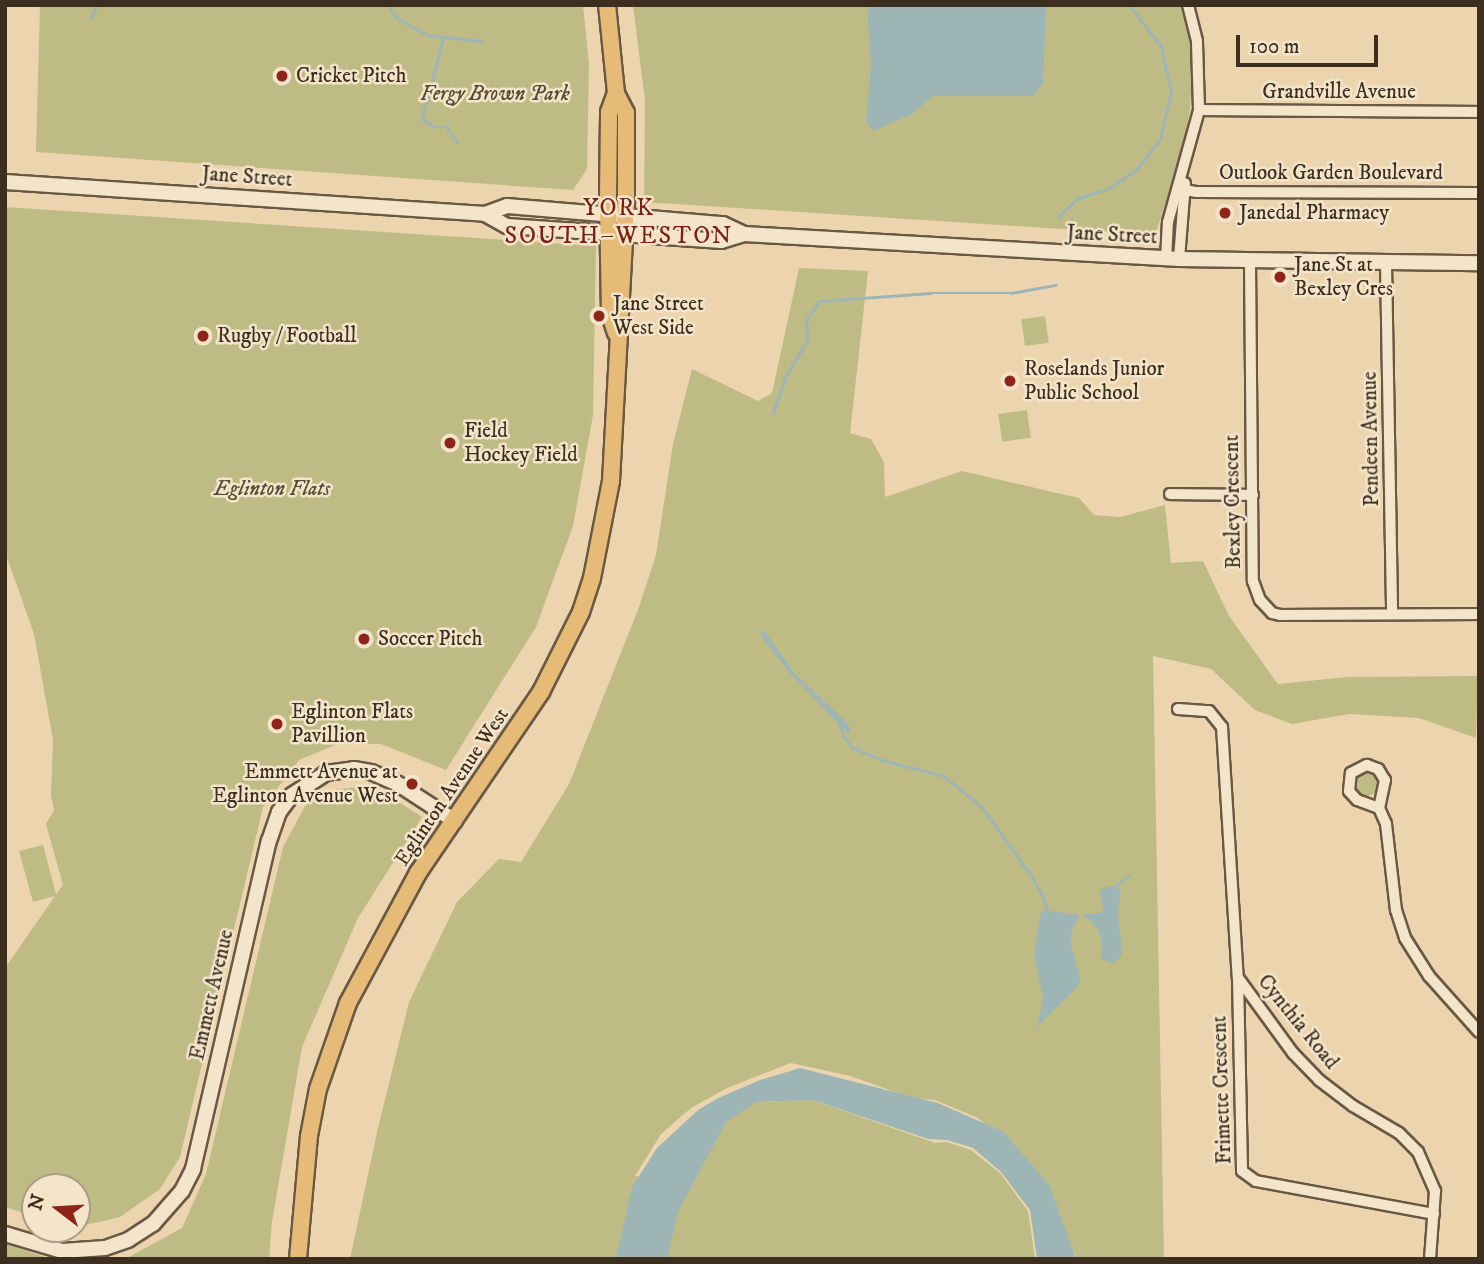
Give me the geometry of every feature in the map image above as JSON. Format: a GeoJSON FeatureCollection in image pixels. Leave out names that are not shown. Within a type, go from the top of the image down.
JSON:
{"type":"FeatureCollection","features":[{"type":"Feature","properties":{"kind":"main road","name":"Eglinton Avenue West"},"geometry":{"type":"LineString","coordinates":[[299,1258],[309,1136],[318,1089],[348,1003],[418,873],[541,692],[581,612],[592,578],[611,481],[617,335],[621,310],[616,234],[626,113],[616,93],[607,5]]}},
{"type":"Feature","properties":{"kind":"main road","name":"Jane Street"},"geometry":{"type":"LineString","coordinates":[[5,182],[485,214],[508,206],[723,224],[744,234]]}},
{"type":"Feature","properties":{"kind":"main road","name":"Jane Street"},"geometry":{"type":"LineString","coordinates":[[485,214],[506,226],[721,241],[744,234],[1172,259],[1479,263]]}},
{"type":"Feature","properties":{"kind":"main road","name":"Emmett Avenue"},"geometry":{"type":"LineString","coordinates":[[5,1234],[62,1251],[105,1248],[128,1240],[153,1224],[182,1191],[193,1169],[269,841],[279,812],[292,795],[326,774],[363,771],[398,784],[455,821]]}},
{"type":"Feature","properties":{"kind":"street"},"geometry":{"type":"LineString","coordinates":[[1172,259],[1168,222],[1199,110],[1197,41],[1188,5]]}},
{"type":"Feature","properties":{"kind":"street","name":"Grandville Avenue"},"geometry":{"type":"LineString","coordinates":[[1199,110],[1479,112]]}},
{"type":"Feature","properties":{"kind":"street"},"geometry":{"type":"LineString","coordinates":[[1172,259],[1188,157]]}},
{"type":"Feature","properties":{"kind":"street","name":"Outlook Garden Boulevard"},"geometry":{"type":"LineString","coordinates":[[1184,190],[1479,192]]}},
{"type":"Feature","properties":{"kind":"street","name":"Bexley Crescent"},"geometry":{"type":"LineString","coordinates":[[1250,262],[1254,581],[1257,594],[1266,608],[1280,615],[1479,614]]}},
{"type":"Feature","properties":{"kind":"street","name":"Pendeen Avenue"},"geometry":{"type":"LineString","coordinates":[[1386,263],[1391,614]]}},
{"type":"Feature","properties":{"kind":"street"},"geometry":{"type":"LineString","coordinates":[[1170,495],[1253,495]]}},
{"type":"Feature","properties":{"kind":"street","name":"Cynthia Road"},"geometry":{"type":"LineString","coordinates":[[1178,709],[1209,711],[1222,727],[1238,978],[1280,1037],[1319,1080],[1353,1106],[1399,1133],[1418,1152],[1432,1181],[1434,1214],[1430,1259]]}},
{"type":"Feature","properties":{"kind":"street"},"geometry":{"type":"LineString","coordinates":[[1379,808],[1357,800],[1349,791],[1348,778],[1360,766],[1373,766],[1382,774],[1385,786],[1379,808],[1385,824],[1396,910],[1409,946],[1429,976],[1479,1032]]}},
{"type":"Feature","properties":{"kind":"street","name":"Frimette Crescent"},"geometry":{"type":"LineString","coordinates":[[1238,978],[1240,1165],[1246,1176],[1256,1181],[1434,1214]]}},
{"type":"Feature","properties":{"kind":"green space","name":"Fergy Brown Park"},"geometry":{"type":"Polygon","coordinates":[[[40,5],[583,5],[589,64],[587,169],[573,190],[36,152],[40,5]]]}},
{"type":"Feature","properties":{"kind":"green space"},"geometry":{"type":"Polygon","coordinates":[[[633,5],[1183,5],[1193,51],[1190,110],[1179,162],[1155,235],[644,202],[645,101],[633,5]]]}},
{"type":"Feature","properties":{"kind":"green space","name":"Eglinton Flats"},"geometry":{"type":"Polygon","coordinates":[[[5,207],[596,246],[593,415],[573,526],[536,627],[446,770],[381,744],[338,744],[299,760],[263,807],[180,1157],[160,1189],[120,1217],[91,1224],[91,1173],[21,1173],[21,1212],[5,1207],[5,968],[55,896],[33,902],[19,851],[43,845],[56,894],[63,885],[46,824],[54,810],[51,796],[53,740],[34,634],[5,552],[5,207]]]}},
{"type":"Feature","properties":{"kind":"green space"},"geometry":{"type":"Polygon","coordinates":[[[799,268],[868,271],[850,433],[871,439],[884,462],[885,497],[962,471],[1079,498],[1094,515],[1120,517],[1165,505],[1171,563],[1203,561],[1229,616],[1278,684],[1347,677],[1478,676],[1476,738],[1419,718],[1349,714],[1292,724],[1255,710],[1211,669],[1153,656],[1164,1259],[1077,1259],[1061,1225],[1014,1149],[978,1118],[935,1100],[912,1098],[850,1076],[791,1063],[727,1088],[691,1108],[661,1134],[635,1176],[684,1183],[724,1119],[756,1102],[813,1100],[935,1143],[947,1142],[971,1150],[1000,1173],[1028,1211],[1035,1259],[350,1259],[377,1132],[409,1002],[457,902],[499,859],[521,862],[569,784],[639,607],[656,555],[673,444],[692,369],[758,401],[772,393],[799,268]]]}},
{"type":"Feature","properties":{"kind":"green space"},"geometry":{"type":"Polygon","coordinates":[[[1045,316],[1049,343],[1025,346],[1021,319],[1045,316]]]}},
{"type":"Feature","properties":{"kind":"green space"},"geometry":{"type":"Polygon","coordinates":[[[1027,410],[1031,438],[1002,442],[998,414],[1027,410]]]}},
{"type":"Feature","properties":{"kind":"green space"},"geometry":{"type":"Polygon","coordinates":[[[1366,770],[1375,774],[1379,783],[1375,792],[1366,796],[1357,792],[1353,783],[1357,774],[1366,770]]]}},
{"type":"Feature","properties":{"kind":"green space"},"geometry":{"type":"Polygon","coordinates":[[[374,786],[422,817],[358,918],[302,1047],[272,1222],[269,1259],[125,1259],[182,1228],[206,1174],[283,847],[305,806],[337,789],[374,786]]]}},
{"type":"Feature","properties":{"kind":"green space"},"geometry":{"type":"Polygon","coordinates":[[[5,1244],[51,1259],[5,1259],[5,1244]]]}},
{"type":"Feature","properties":{"kind":"water"},"geometry":{"type":"Polygon","coordinates":[[[867,5],[1046,5],[1043,84],[1033,96],[933,96],[912,114],[873,131],[866,121],[871,63],[867,5]]]}},
{"type":"Feature","properties":{"kind":"water"},"geometry":{"type":"Polygon","coordinates":[[[764,630],[793,672],[846,722],[851,729],[849,735],[787,670],[760,634],[764,630]]]}},
{"type":"Feature","properties":{"kind":"water"},"geometry":{"type":"Polygon","coordinates":[[[1130,874],[1131,877],[1117,887],[1121,893],[1118,912],[1122,953],[1119,959],[1111,963],[1101,959],[1102,942],[1098,930],[1087,917],[1083,918],[1083,914],[1101,913],[1104,910],[1099,894],[1102,888],[1114,886],[1130,874]]]}},
{"type":"Feature","properties":{"kind":"water"},"geometry":{"type":"Polygon","coordinates":[[[1044,910],[1080,915],[1072,930],[1071,946],[1081,979],[1078,986],[1037,1027],[1043,998],[1034,956],[1040,915],[1044,910]]]}},
{"type":"Feature","properties":{"kind":"water"},"geometry":{"type":"Polygon","coordinates":[[[800,1068],[938,1103],[1004,1132],[1050,1186],[1076,1259],[1037,1259],[1030,1210],[1001,1172],[973,1148],[947,1140],[928,1139],[813,1100],[756,1102],[726,1122],[678,1212],[667,1259],[616,1259],[632,1187],[657,1148],[698,1110],[718,1098],[760,1080],[800,1068]]]}},
{"type":"Feature","properties":{"kind":"waterway"},"geometry":{"type":"LineString","coordinates":[[91,18],[97,5]]}},
{"type":"Feature","properties":{"kind":"waterway"},"geometry":{"type":"LineString","coordinates":[[388,5],[396,17],[427,35],[481,41]]}},
{"type":"Feature","properties":{"kind":"waterway"},"geometry":{"type":"LineString","coordinates":[[1058,217],[1078,198],[1107,189],[1136,170],[1160,139],[1171,92],[1161,47],[1129,5]]}},
{"type":"Feature","properties":{"kind":"waterway"},"geometry":{"type":"LineString","coordinates":[[444,37],[422,119],[435,127],[447,127],[457,142]]}},
{"type":"Feature","properties":{"kind":"waterway"},"geometry":{"type":"LineString","coordinates":[[773,413],[785,378],[808,339],[806,321],[819,301],[931,293],[1011,293],[1055,285]]}},
{"type":"Feature","properties":{"kind":"waterway"},"geometry":{"type":"LineString","coordinates":[[840,726],[844,737],[853,748],[886,761],[944,776],[982,807],[1033,878],[1047,910]]}},
{"type":"Feature","properties":{"kind":"place","name":"Cricket Pitch"},"geometry":{"type":"Point","coordinates":[282,76]}},
{"type":"Feature","properties":{"kind":"place","name":"Janedal Pharmacy"},"geometry":{"type":"Point","coordinates":[1225,213]}},
{"type":"Feature","properties":{"kind":"place","name":"Jane St at Bexley Cres"},"geometry":{"type":"Point","coordinates":[1280,277]}},
{"type":"Feature","properties":{"kind":"place","name":"Jane Street West Side"},"geometry":{"type":"Point","coordinates":[599,316]}},
{"type":"Feature","properties":{"kind":"place","name":"Rugby / Football"},"geometry":{"type":"Point","coordinates":[203,336]}},
{"type":"Feature","properties":{"kind":"place","name":"Roselands Junior Public School"},"geometry":{"type":"Point","coordinates":[1010,381]}},
{"type":"Feature","properties":{"kind":"place","name":"Field Hockey Field"},"geometry":{"type":"Point","coordinates":[450,443]}},
{"type":"Feature","properties":{"kind":"place","name":"Soccer Pitch"},"geometry":{"type":"Point","coordinates":[364,639]}},
{"type":"Feature","properties":{"kind":"place","name":"Eglinton Flats Pavillion"},"geometry":{"type":"Point","coordinates":[277,724]}},
{"type":"Feature","properties":{"kind":"place","name":"Emmett Avenue at Eglinton Avenue West"},"geometry":{"type":"Point","coordinates":[412,784]}},
{"type":"Feature","properties":{"kind":"district","name":"YORK SOUTH–WESTON"},"geometry":{"type":"Point","coordinates":[619,223]}}]}
